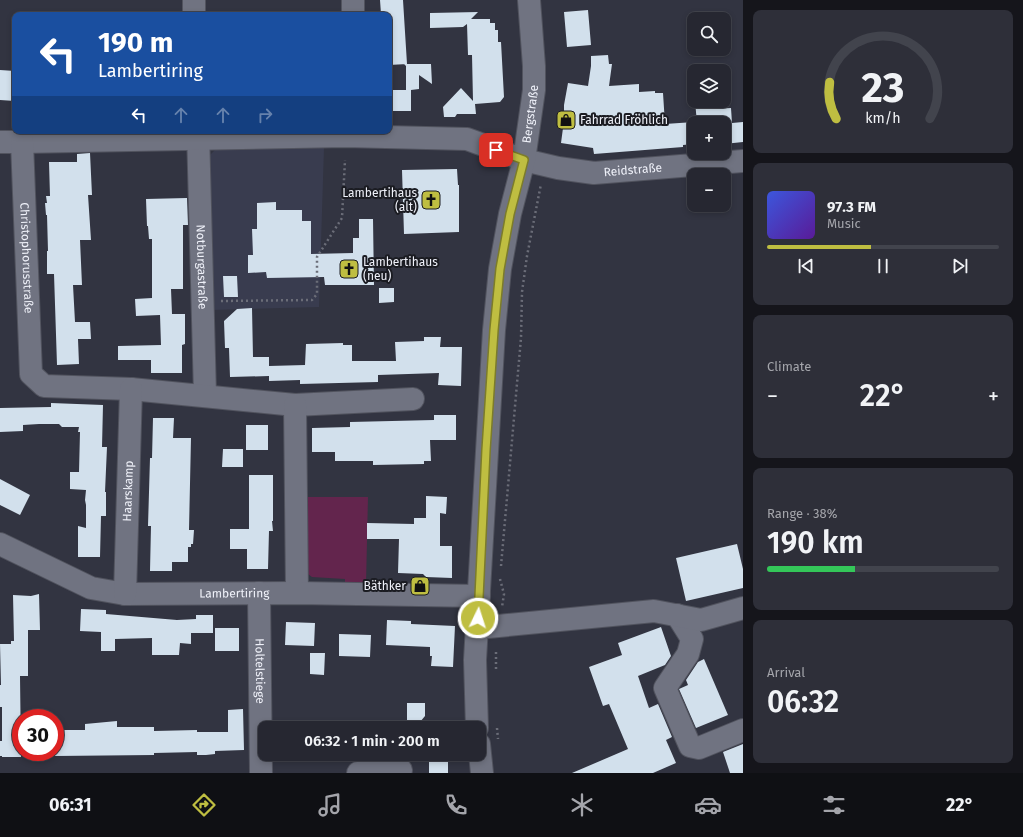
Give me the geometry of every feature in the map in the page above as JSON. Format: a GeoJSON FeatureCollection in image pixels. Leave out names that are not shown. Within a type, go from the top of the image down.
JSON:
{"type":"FeatureCollection","features":[{"type":"Feature","properties":{"kind":"street"},"geometry":{"type":"LineString","coordinates":[[194,0],[194,12]]}},
{"type":"Feature","properties":{"kind":"street"},"geometry":{"type":"LineString","coordinates":[[353,0],[353,12]]}},
{"type":"Feature","properties":{"kind":"street","name":"Bergstraße"},"geometry":{"type":"LineString","coordinates":[[487,724],[475,660],[487,627],[479,596],[486,457],[494,330],[500,269],[510,214],[524,160],[534,90],[534,66],[529,0]]}},
{"type":"Feature","properties":{"kind":"street"},"geometry":{"type":"LineString","coordinates":[[0,142],[198,135],[276,134]]}},
{"type":"Feature","properties":{"kind":"street"},"geometry":{"type":"LineString","coordinates":[[374,134],[466,139],[524,160]]}},
{"type":"Feature","properties":{"kind":"street","name":"Notburgastraße"},"geometry":{"type":"LineString","coordinates":[[198,135],[205,395]]}},
{"type":"Feature","properties":{"kind":"street","name":"Christophorusstraße"},"geometry":{"type":"LineString","coordinates":[[22,142],[31,374],[44,386],[131,389]]}},
{"type":"Feature","properties":{"kind":"street","name":"Reidstraße"},"geometry":{"type":"LineString","coordinates":[[524,160],[594,173],[743,161]]}},
{"type":"Feature","properties":{"kind":"street"},"geometry":{"type":"LineString","coordinates":[[131,389],[205,395],[295,405],[413,399]]}},
{"type":"Feature","properties":{"kind":"street","name":"Haarskamp"},"geometry":{"type":"LineString","coordinates":[[125,594],[131,389]]}},
{"type":"Feature","properties":{"kind":"street"},"geometry":{"type":"LineString","coordinates":[[295,405],[297,593]]}},
{"type":"Feature","properties":{"kind":"street","name":"Lambertiring"},"geometry":{"type":"LineString","coordinates":[[0,544],[91,588],[125,594],[297,593],[479,596]]}},
{"type":"Feature","properties":{"kind":"street","name":"Holtelstiege"},"geometry":{"type":"LineString","coordinates":[[259,593],[261,773]]}},
{"type":"Feature","properties":{"kind":"street"},"geometry":{"type":"LineString","coordinates":[[487,627],[654,610],[701,620],[743,608]]}},
{"type":"Feature","properties":{"kind":"street"},"geometry":{"type":"LineString","coordinates":[[677,615],[692,639],[688,654],[666,688],[690,746],[699,748],[743,730]]}},
{"type":"Feature","properties":{"kind":"street"},"geometry":{"type":"LineString","coordinates":[[482,773],[489,744]]}},
{"type":"Feature","properties":{"kind":"street"},"geometry":{"type":"LineString","coordinates":[[358,773],[401,770]]}},
{"type":"Feature","properties":{"kind":"path"},"geometry":{"type":"LineString","coordinates":[[202,301],[312,300],[317,294],[317,257],[342,218],[345,160]]}},
{"type":"Feature","properties":{"kind":"path"},"geometry":{"type":"LineString","coordinates":[[501,567],[521,338],[522,292],[527,256],[541,183],[546,165]]}},
{"type":"Feature","properties":{"kind":"path"},"geometry":{"type":"LineString","coordinates":[[496,670],[487,627],[504,594],[500,582],[501,574]]}},
{"type":"Feature","properties":{"kind":"path"},"geometry":{"type":"LineString","coordinates":[[487,724],[489,744]]}},
{"type":"Feature","properties":{"kind":"shaded area"},"geometry":{"type":"Polygon","coordinates":[[[324,147],[319,307],[211,310],[209,156],[216,149],[324,147]]]}},
{"type":"Feature","properties":{"kind":"shaded area"},"geometry":{"type":"Polygon","coordinates":[[[304,497],[368,497],[366,584],[345,584],[345,579],[312,577],[304,571],[304,497]]]}},
{"type":"Feature","properties":{"kind":"building"},"geometry":{"type":"Polygon","coordinates":[[[380,0],[403,0],[407,64],[392,65],[392,12],[381,12],[380,0]]]}},
{"type":"Feature","properties":{"kind":"building"},"geometry":{"type":"Polygon","coordinates":[[[588,10],[591,45],[567,47],[564,12],[588,10]]]}},
{"type":"Feature","properties":{"kind":"building"},"geometry":{"type":"Polygon","coordinates":[[[478,12],[471,19],[490,19],[490,23],[495,23],[495,30],[498,30],[498,42],[501,42],[504,97],[500,102],[475,104],[476,114],[457,114],[455,117],[444,117],[443,107],[461,88],[473,101],[472,55],[468,55],[467,24],[463,27],[430,28],[430,13],[478,12]]]}},
{"type":"Feature","properties":{"kind":"building"},"geometry":{"type":"Polygon","coordinates":[[[608,55],[609,64],[612,64],[609,86],[639,84],[639,92],[655,91],[655,93],[663,93],[665,124],[687,122],[687,145],[683,145],[683,147],[594,154],[593,148],[561,143],[565,113],[564,105],[568,83],[588,86],[591,56],[608,55]]]}},
{"type":"Feature","properties":{"kind":"building"},"geometry":{"type":"Polygon","coordinates":[[[404,64],[431,64],[432,84],[419,75],[419,89],[411,90],[411,111],[392,111],[392,90],[406,90],[406,66],[404,64]]]}},
{"type":"Feature","properties":{"kind":"building"},"geometry":{"type":"Polygon","coordinates":[[[0,70],[12,71],[12,101],[0,100],[0,70]]]}},
{"type":"Feature","properties":{"kind":"building"},"geometry":{"type":"Polygon","coordinates":[[[696,108],[731,108],[732,123],[743,122],[743,142],[731,143],[731,116],[696,116],[696,108]]]}},
{"type":"Feature","properties":{"kind":"building"},"geometry":{"type":"Polygon","coordinates":[[[90,153],[92,195],[88,195],[91,240],[80,240],[82,285],[73,285],[75,322],[90,322],[91,339],[78,339],[79,364],[57,365],[54,274],[47,274],[47,215],[45,203],[47,203],[46,196],[50,196],[49,162],[77,162],[77,154],[90,153]]]}},
{"type":"Feature","properties":{"kind":"building","name":"Lambertihaus (alt)"},"geometry":{"type":"Polygon","coordinates":[[[457,169],[459,185],[459,232],[404,234],[402,170],[457,169]]]}},
{"type":"Feature","properties":{"kind":"building"},"geometry":{"type":"Polygon","coordinates":[[[187,198],[188,225],[183,225],[183,289],[171,289],[172,314],[185,314],[185,344],[182,345],[182,373],[151,373],[151,360],[118,360],[118,346],[161,345],[160,315],[136,316],[135,299],[152,298],[152,239],[149,239],[147,226],[146,199],[187,198]]]}},
{"type":"Feature","properties":{"kind":"building"},"geometry":{"type":"Polygon","coordinates":[[[276,202],[276,210],[302,210],[302,221],[311,221],[311,254],[353,253],[353,238],[359,238],[359,219],[373,219],[374,285],[325,285],[324,277],[267,278],[266,272],[248,273],[248,255],[253,255],[252,229],[257,229],[257,203],[276,202]]]}},
{"type":"Feature","properties":{"kind":"building"},"geometry":{"type":"Polygon","coordinates":[[[223,276],[237,276],[238,297],[224,297],[223,276]]]}},
{"type":"Feature","properties":{"kind":"building"},"geometry":{"type":"Polygon","coordinates":[[[379,288],[394,288],[394,302],[379,303],[379,288]]]}},
{"type":"Feature","properties":{"kind":"building"},"geometry":{"type":"Polygon","coordinates":[[[252,308],[253,357],[269,357],[269,366],[305,365],[306,344],[343,343],[343,345],[352,345],[352,361],[396,361],[395,342],[424,341],[424,337],[441,337],[440,347],[462,347],[461,386],[438,385],[439,373],[378,375],[378,382],[300,384],[300,380],[269,381],[269,376],[230,377],[229,348],[225,348],[224,321],[237,309],[252,308]]]}},
{"type":"Feature","properties":{"kind":"building"},"geometry":{"type":"Polygon","coordinates":[[[51,403],[103,405],[102,447],[107,447],[105,492],[106,516],[101,516],[100,557],[78,557],[78,526],[86,528],[86,490],[70,489],[70,472],[79,472],[79,427],[62,427],[59,424],[23,425],[23,431],[0,432],[0,408],[51,407],[51,403]]]}},
{"type":"Feature","properties":{"kind":"building"},"geometry":{"type":"Polygon","coordinates":[[[434,415],[456,415],[456,440],[430,440],[431,461],[424,461],[424,464],[373,465],[373,461],[335,461],[335,452],[312,452],[312,428],[350,427],[350,422],[434,420],[434,415]]]}},
{"type":"Feature","properties":{"kind":"building"},"geometry":{"type":"Polygon","coordinates":[[[153,418],[174,418],[173,438],[191,438],[189,530],[194,530],[193,544],[191,544],[191,547],[188,547],[188,562],[172,562],[172,571],[150,571],[151,526],[148,526],[153,418]]]}},
{"type":"Feature","properties":{"kind":"building"},"geometry":{"type":"Polygon","coordinates":[[[246,425],[268,425],[268,450],[246,450],[246,425]]]}},
{"type":"Feature","properties":{"kind":"building"},"geometry":{"type":"Polygon","coordinates":[[[223,449],[243,449],[243,467],[222,467],[223,449]]]}},
{"type":"Feature","properties":{"kind":"building"},"geometry":{"type":"Polygon","coordinates":[[[249,475],[273,475],[273,531],[269,531],[268,569],[247,569],[247,549],[230,549],[230,529],[249,529],[249,475]]]}},
{"type":"Feature","properties":{"kind":"building"},"geometry":{"type":"Polygon","coordinates":[[[0,479],[30,495],[20,515],[0,505],[0,479]]]}},
{"type":"Feature","properties":{"kind":"building"},"geometry":{"type":"Polygon","coordinates":[[[426,496],[447,497],[446,514],[440,513],[440,546],[452,546],[452,578],[426,577],[423,574],[398,573],[399,539],[367,539],[367,523],[414,524],[414,518],[426,518],[426,496]]]}},
{"type":"Feature","properties":{"kind":"building"},"geometry":{"type":"Polygon","coordinates":[[[737,544],[743,569],[743,588],[686,601],[676,558],[737,544]]]}},
{"type":"Feature","properties":{"kind":"building"},"geometry":{"type":"Polygon","coordinates":[[[39,594],[40,630],[28,630],[28,676],[20,676],[20,709],[12,709],[12,757],[2,757],[0,756],[0,741],[2,741],[2,707],[0,707],[0,644],[11,644],[11,641],[14,641],[13,595],[31,596],[39,594]]]}},
{"type":"Feature","properties":{"kind":"building"},"geometry":{"type":"Polygon","coordinates":[[[81,609],[106,610],[106,614],[177,620],[196,619],[196,615],[213,615],[213,633],[191,633],[191,644],[180,643],[179,655],[152,655],[152,638],[115,639],[115,651],[101,651],[101,632],[80,631],[81,609]]]}},
{"type":"Feature","properties":{"kind":"building"},"geometry":{"type":"Polygon","coordinates":[[[387,620],[411,621],[411,624],[455,626],[453,667],[431,666],[432,656],[430,656],[430,647],[386,645],[387,620]]]}},
{"type":"Feature","properties":{"kind":"building"},"geometry":{"type":"Polygon","coordinates":[[[286,622],[315,623],[314,646],[285,645],[286,622]]]}},
{"type":"Feature","properties":{"kind":"building"},"geometry":{"type":"Polygon","coordinates":[[[661,627],[671,656],[665,665],[638,676],[649,708],[658,704],[672,737],[666,740],[676,763],[653,773],[572,773],[628,749],[609,704],[603,706],[589,667],[622,655],[618,643],[661,627]]]}},
{"type":"Feature","properties":{"kind":"building"},"geometry":{"type":"Polygon","coordinates":[[[215,628],[239,628],[239,651],[215,651],[215,628]]]}},
{"type":"Feature","properties":{"kind":"building"},"geometry":{"type":"Polygon","coordinates":[[[339,634],[371,635],[370,657],[339,656],[339,634]]]}},
{"type":"Feature","properties":{"kind":"building"},"geometry":{"type":"Polygon","coordinates":[[[310,653],[325,653],[324,675],[310,674],[310,653]]]}},
{"type":"Feature","properties":{"kind":"building"},"geometry":{"type":"Polygon","coordinates":[[[704,659],[728,715],[696,728],[679,689],[688,685],[686,680],[698,662],[704,659]]]}},
{"type":"Feature","properties":{"kind":"building"},"geometry":{"type":"Polygon","coordinates":[[[407,703],[425,703],[425,716],[421,721],[407,721],[407,703]]]}},
{"type":"Feature","properties":{"kind":"building"},"geometry":{"type":"Polygon","coordinates":[[[243,709],[244,750],[215,751],[215,754],[206,755],[197,755],[197,752],[154,753],[154,755],[64,756],[64,730],[85,730],[85,724],[117,721],[117,727],[154,727],[154,731],[197,730],[197,732],[228,732],[228,710],[243,709]]]}},
{"type":"Feature","properties":{"kind":"building"},"geometry":{"type":"Polygon","coordinates":[[[743,744],[743,773],[730,773],[723,752],[743,744]]]}},
{"type":"Feature","properties":{"kind":"building"},"geometry":{"type":"Polygon","coordinates":[[[429,761],[448,761],[448,773],[429,773],[429,761]]]}},
{"type":"Feature","properties":{"kind":"place","name":"Fahrrad Fröhlich"},"geometry":{"type":"Point","coordinates":[566,120]}},
{"type":"Feature","properties":{"kind":"place","name":"Lambertihaus (alt)"},"geometry":{"type":"Point","coordinates":[431,200]}},
{"type":"Feature","properties":{"kind":"place","name":"Lambertihaus (neu)"},"geometry":{"type":"Point","coordinates":[349,269]}},
{"type":"Feature","properties":{"kind":"place","name":"Bäthker"},"geometry":{"type":"Point","coordinates":[420,586]}},
{"type":"Feature","properties":{"kind":"route"},"geometry":{"type":"LineString","coordinates":[[478,618],[486,450],[494,330],[500,269],[510,214],[524,160],[496,150]]}}]}
